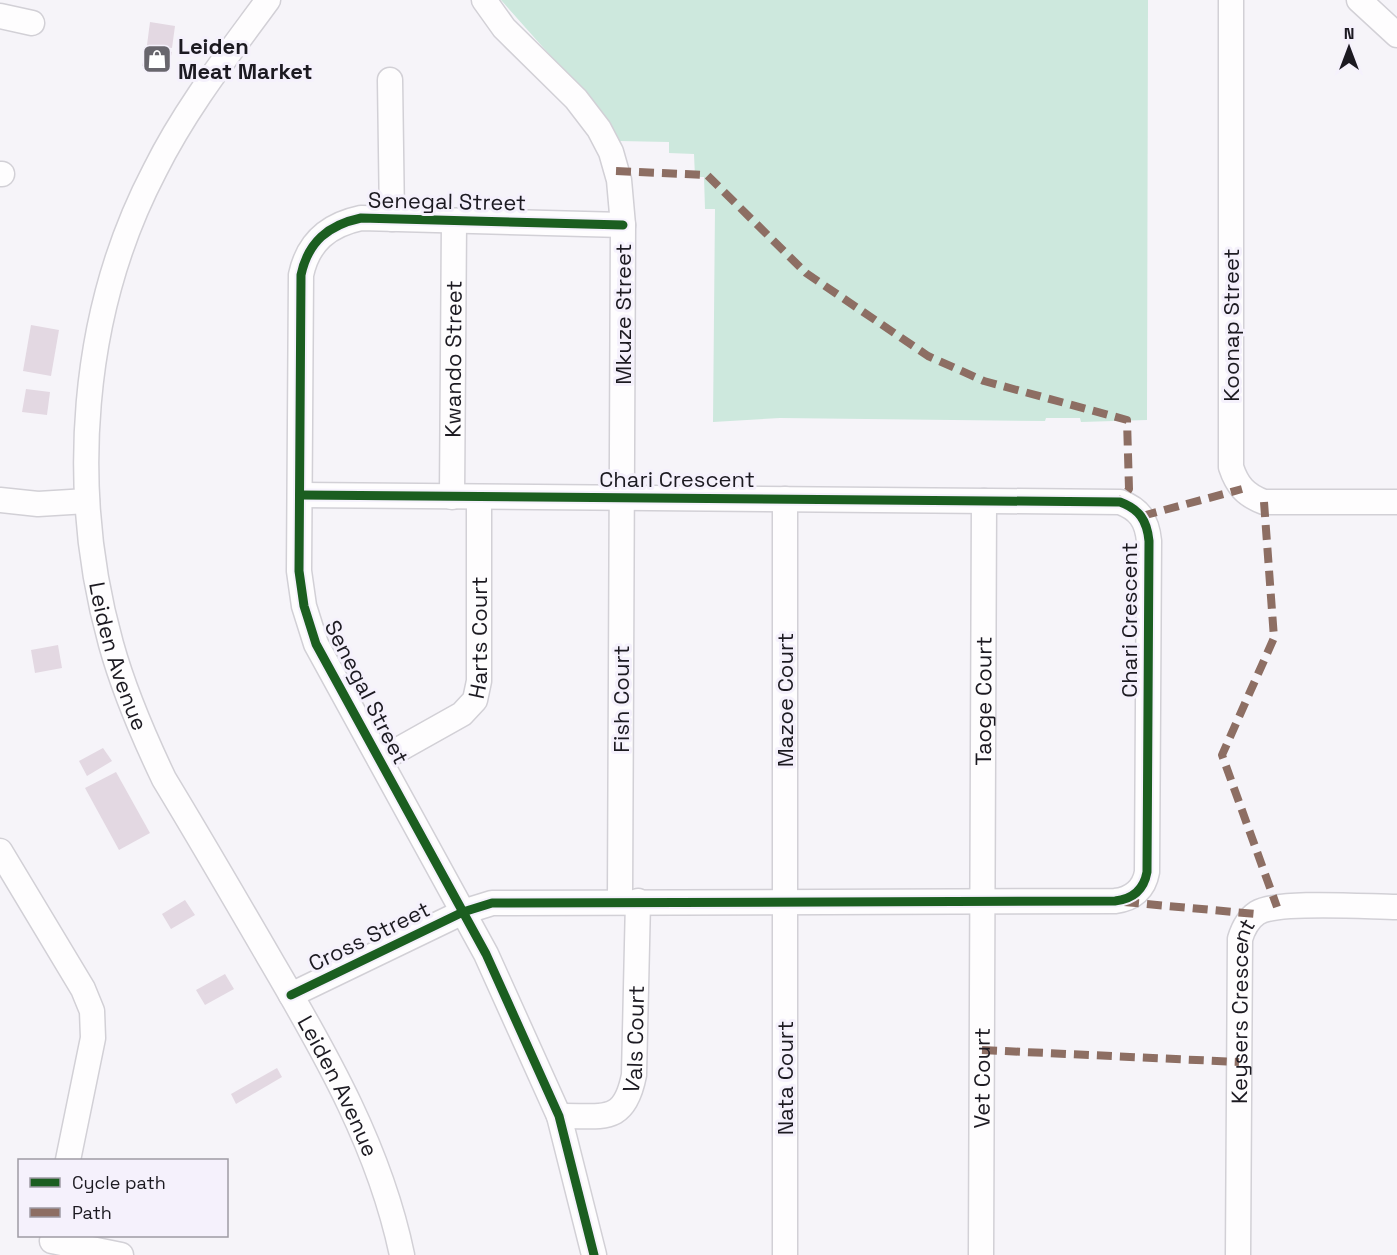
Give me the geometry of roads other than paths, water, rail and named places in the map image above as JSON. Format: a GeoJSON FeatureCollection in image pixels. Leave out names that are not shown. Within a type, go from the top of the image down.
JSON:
{"type":"FeatureCollection","features":[{"type":"Feature","properties":{"kind":"street","name":"Leiden Avenue"},"geometry":{"type":"LineString","coordinates":[[268,0],[211,75],[180,123],[153,172],[127,235],[99,332],[92,377],[86,445],[91,550],[101,607],[125,690],[143,736],[164,779],[291,994],[349,1099],[387,1199],[402,1255]]}},
{"type":"Feature","properties":{"kind":"street","name":"Leiden Avenue"},"geometry":{"type":"LineString","coordinates":[[246,30],[284,0]]}},
{"type":"Feature","properties":{"kind":"street","name":"Mkuze Street"},"geometry":{"type":"LineString","coordinates":[[464,0],[504,28],[576,99],[599,129],[611,152],[619,180],[623,225],[622,498]]}},
{"type":"Feature","properties":{"kind":"street","name":"Mkuze Street"},"geometry":{"type":"LineString","coordinates":[[484,0],[504,28]]}},
{"type":"Feature","properties":{"kind":"street","name":"Koonap Street"},"geometry":{"type":"LineString","coordinates":[[1231,0],[1231,467],[1235,480],[1252,497],[1264,502],[1397,502]]}},
{"type":"Feature","properties":{"kind":"street"},"geometry":{"type":"LineString","coordinates":[[1359,0],[1397,35]]}},
{"type":"Feature","properties":{"kind":"street"},"geometry":{"type":"LineString","coordinates":[[0,16],[32,24]]}},
{"type":"Feature","properties":{"kind":"street"},"geometry":{"type":"LineString","coordinates":[[390,80],[392,219]]}},
{"type":"Feature","properties":{"kind":"street","name":"Senegal Street"},"geometry":{"type":"LineString","coordinates":[[594,1255],[559,1116],[486,954],[316,644],[304,606],[299,572],[301,275],[304,262],[317,239],[330,228],[361,218],[623,225]]}},
{"type":"Feature","properties":{"kind":"street","name":"Kwando Street"},"geometry":{"type":"LineString","coordinates":[[452,497],[454,221]]}},
{"type":"Feature","properties":{"kind":"street","name":"Chari Crescent"},"geometry":{"type":"LineString","coordinates":[[300,495],[1120,502],[1132,507],[1142,516],[1148,527],[1146,879],[1137,892],[1124,900],[510,901],[492,903],[463,912]]}},
{"type":"Feature","properties":{"kind":"street","name":"Harts Court"},"geometry":{"type":"LineString","coordinates":[[380,760],[462,714],[475,700],[479,681],[479,497]]}},
{"type":"Feature","properties":{"kind":"street","name":"Fish Court"},"geometry":{"type":"LineString","coordinates":[[622,498],[629,901]]}},
{"type":"Feature","properties":{"kind":"street","name":"Mazoe Court"},"geometry":{"type":"LineString","coordinates":[[785,499],[785,901]]}},
{"type":"Feature","properties":{"kind":"street"},"geometry":{"type":"LineString","coordinates":[[0,500],[38,504],[87,501]]}},
{"type":"Feature","properties":{"kind":"street","name":"Taoge Court"},"geometry":{"type":"LineString","coordinates":[[982,901],[984,501]]}},
{"type":"Feature","properties":{"kind":"street"},"geometry":{"type":"LineString","coordinates":[[0,851],[83,988],[92,1011],[93,1038],[68,1159]]}},
{"type":"Feature","properties":{"kind":"street","name":"Vals Court"},"geometry":{"type":"LineString","coordinates":[[559,1116],[618,1112],[628,1100],[634,1075],[629,901]]}},
{"type":"Feature","properties":{"kind":"street","name":"Nata Court"},"geometry":{"type":"LineString","coordinates":[[785,901],[785,1255]]}},
{"type":"Feature","properties":{"kind":"street","name":"Vet Court"},"geometry":{"type":"LineString","coordinates":[[981,1255],[982,901]]}},
{"type":"Feature","properties":{"kind":"street","name":"Keysers Crescent"},"geometry":{"type":"LineString","coordinates":[[1238,1255],[1240,939],[1243,928],[1256,914],[1277,907],[1397,907]]}},
{"type":"Feature","properties":{"kind":"street","name":"Cross Street"},"geometry":{"type":"LineString","coordinates":[[291,994],[463,912]]}},
{"type":"Feature","properties":{"kind":"street"},"geometry":{"type":"LineString","coordinates":[[52,1244],[121,1255]]}},
{"type":"Feature","properties":{"kind":"place","name":"Leiden Meat Market"},"geometry":{"type":"Point","coordinates":[157,59]}}]}
